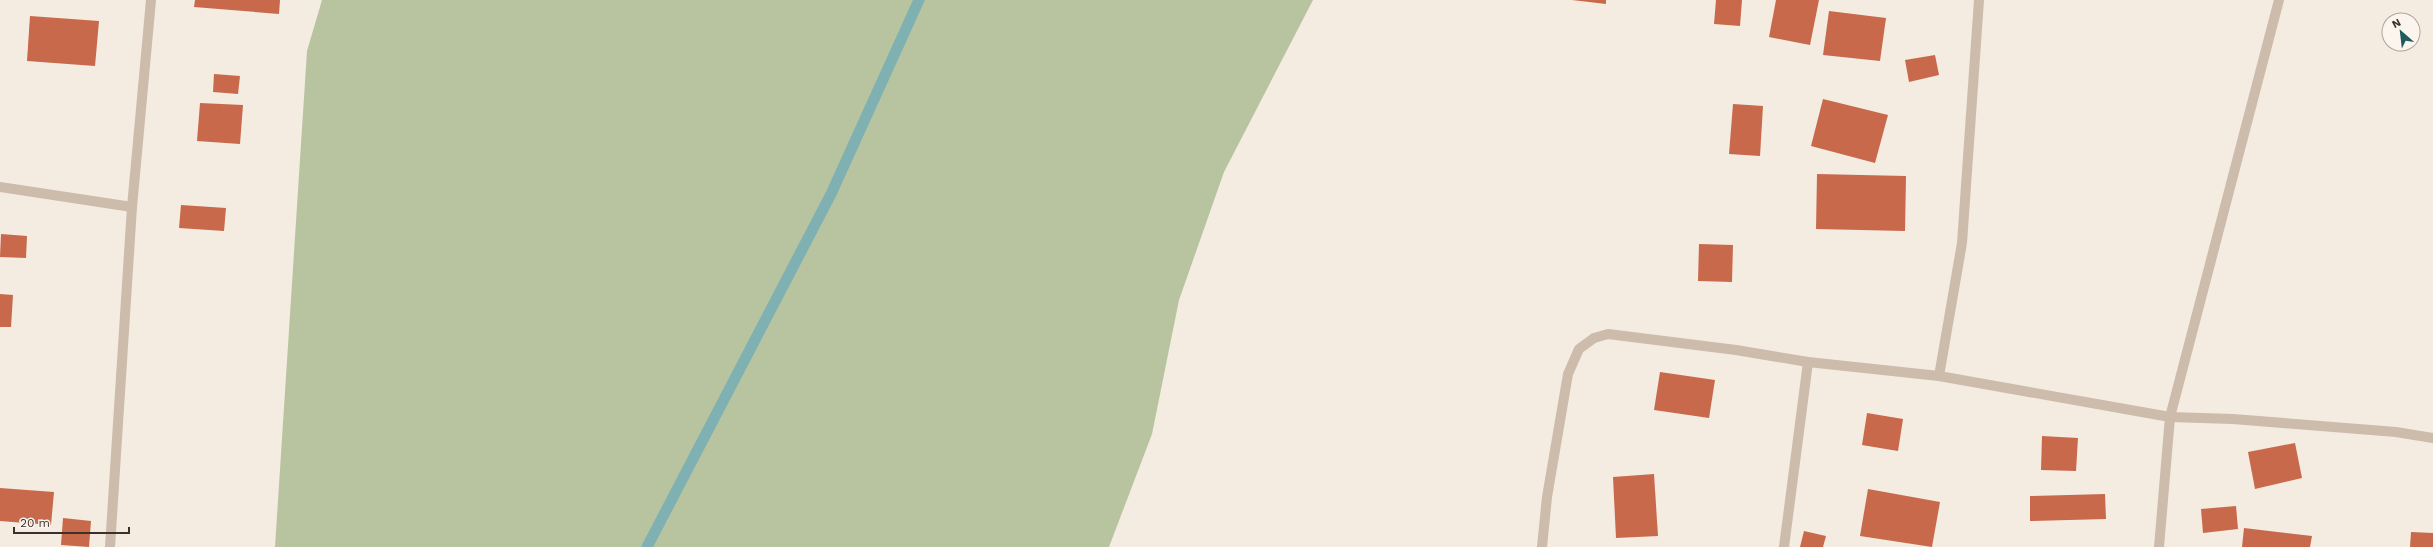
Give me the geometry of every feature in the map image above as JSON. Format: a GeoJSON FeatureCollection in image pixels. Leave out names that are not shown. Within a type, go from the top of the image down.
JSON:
{"type":"FeatureCollection","features":[{"type":"Feature","properties":{"kind":"street"},"geometry":{"type":"LineString","coordinates":[[110,547],[132,207],[151,0]]}},
{"type":"Feature","properties":{"kind":"street"},"geometry":{"type":"LineString","coordinates":[[1940,376],[1962,244],[1979,0]]}},
{"type":"Feature","properties":{"kind":"street"},"geometry":{"type":"LineString","coordinates":[[2159,547],[2170,417],[2279,0]]}},
{"type":"Feature","properties":{"kind":"street"},"geometry":{"type":"LineString","coordinates":[[0,187],[132,207]]}},
{"type":"Feature","properties":{"kind":"street"},"geometry":{"type":"LineString","coordinates":[[1542,547],[1548,497],[1568,374],[1579,349],[1594,338],[1608,334],[1736,350],[1808,362],[1940,376],[2170,417],[2248,420],[2396,432],[2433,438]]}},
{"type":"Feature","properties":{"kind":"street"},"geometry":{"type":"LineString","coordinates":[[1784,547],[1808,362]]}},
{"type":"Feature","properties":{"kind":"green space"},"geometry":{"type":"Polygon","coordinates":[[[322,0],[1313,0],[1224,172],[1179,300],[1152,434],[1109,547],[275,547],[307,51],[322,0]]]}},
{"type":"Feature","properties":{"kind":"building"},"geometry":{"type":"Polygon","coordinates":[[[195,0],[280,0],[279,14],[194,7],[195,0]]]}},
{"type":"Feature","properties":{"kind":"building"},"geometry":{"type":"Polygon","coordinates":[[[1572,0],[1606,0],[1606,4],[1572,0]]]}},
{"type":"Feature","properties":{"kind":"building"},"geometry":{"type":"Polygon","coordinates":[[[1716,0],[1742,0],[1740,26],[1714,24],[1716,0]]]}},
{"type":"Feature","properties":{"kind":"building"},"geometry":{"type":"Polygon","coordinates":[[[1776,0],[1819,0],[1810,45],[1769,37],[1776,0]]]}},
{"type":"Feature","properties":{"kind":"building"},"geometry":{"type":"Polygon","coordinates":[[[1829,11],[1886,18],[1880,61],[1823,55],[1829,11]]]}},
{"type":"Feature","properties":{"kind":"building"},"geometry":{"type":"Polygon","coordinates":[[[30,16],[99,21],[95,66],[27,61],[30,16]]]}},
{"type":"Feature","properties":{"kind":"building"},"geometry":{"type":"Polygon","coordinates":[[[1935,55],[1939,75],[1909,82],[1905,60],[1935,55]]]}},
{"type":"Feature","properties":{"kind":"building"},"geometry":{"type":"Polygon","coordinates":[[[214,74],[240,76],[238,94],[213,92],[214,74]]]}},
{"type":"Feature","properties":{"kind":"building"},"geometry":{"type":"Polygon","coordinates":[[[1823,99],[1888,115],[1875,163],[1811,146],[1823,99]]]}},
{"type":"Feature","properties":{"kind":"building"},"geometry":{"type":"Polygon","coordinates":[[[200,103],[243,105],[240,144],[197,141],[200,103]]]}},
{"type":"Feature","properties":{"kind":"building"},"geometry":{"type":"Polygon","coordinates":[[[1733,104],[1763,106],[1760,156],[1729,154],[1733,104]]]}},
{"type":"Feature","properties":{"kind":"building"},"geometry":{"type":"Polygon","coordinates":[[[1817,174],[1906,176],[1905,231],[1816,229],[1817,174]]]}},
{"type":"Feature","properties":{"kind":"building"},"geometry":{"type":"Polygon","coordinates":[[[181,205],[226,208],[224,231],[179,228],[181,205]]]}},
{"type":"Feature","properties":{"kind":"building"},"geometry":{"type":"Polygon","coordinates":[[[1,234],[27,236],[26,258],[0,257],[1,234]]]}},
{"type":"Feature","properties":{"kind":"building"},"geometry":{"type":"Polygon","coordinates":[[[1699,244],[1733,245],[1732,282],[1698,281],[1699,244]]]}},
{"type":"Feature","properties":{"kind":"building"},"geometry":{"type":"Polygon","coordinates":[[[0,294],[13,295],[11,327],[0,327],[0,294]]]}},
{"type":"Feature","properties":{"kind":"building"},"geometry":{"type":"Polygon","coordinates":[[[1660,372],[1715,380],[1709,418],[1654,410],[1660,372]]]}},
{"type":"Feature","properties":{"kind":"building"},"geometry":{"type":"Polygon","coordinates":[[[1867,413],[1903,419],[1898,451],[1862,445],[1867,413]]]}},
{"type":"Feature","properties":{"kind":"building"},"geometry":{"type":"Polygon","coordinates":[[[2042,436],[2078,438],[2076,471],[2041,470],[2042,436]]]}},
{"type":"Feature","properties":{"kind":"building"},"geometry":{"type":"Polygon","coordinates":[[[2295,443],[2302,478],[2255,489],[2248,452],[2295,443]]]}},
{"type":"Feature","properties":{"kind":"building"},"geometry":{"type":"Polygon","coordinates":[[[1654,474],[1658,536],[1616,538],[1613,477],[1654,474]]]}},
{"type":"Feature","properties":{"kind":"building"},"geometry":{"type":"Polygon","coordinates":[[[0,488],[54,492],[51,525],[0,521],[0,488]]]}},
{"type":"Feature","properties":{"kind":"building"},"geometry":{"type":"Polygon","coordinates":[[[1868,489],[1940,502],[1932,547],[1860,536],[1868,489]]]}},
{"type":"Feature","properties":{"kind":"building"},"geometry":{"type":"Polygon","coordinates":[[[2105,494],[2106,519],[2030,521],[2030,496],[2105,494]]]}},
{"type":"Feature","properties":{"kind":"building"},"geometry":{"type":"Polygon","coordinates":[[[2236,506],[2238,529],[2203,533],[2201,509],[2236,506]]]}},
{"type":"Feature","properties":{"kind":"building"},"geometry":{"type":"Polygon","coordinates":[[[63,518],[91,521],[89,547],[61,545],[63,518]]]}},
{"type":"Feature","properties":{"kind":"building"},"geometry":{"type":"Polygon","coordinates":[[[2244,528],[2312,536],[2310,547],[2242,547],[2244,528]]]}},
{"type":"Feature","properties":{"kind":"building"},"geometry":{"type":"Polygon","coordinates":[[[1804,531],[1826,536],[1823,547],[1800,547],[1804,531]]]}},
{"type":"Feature","properties":{"kind":"building"},"geometry":{"type":"Polygon","coordinates":[[[2411,532],[2433,533],[2433,547],[2410,547],[2411,532]]]}},
{"type":"Feature","properties":{"kind":"waterway"},"geometry":{"type":"LineString","coordinates":[[647,547],[831,194],[919,0]]}}]}
